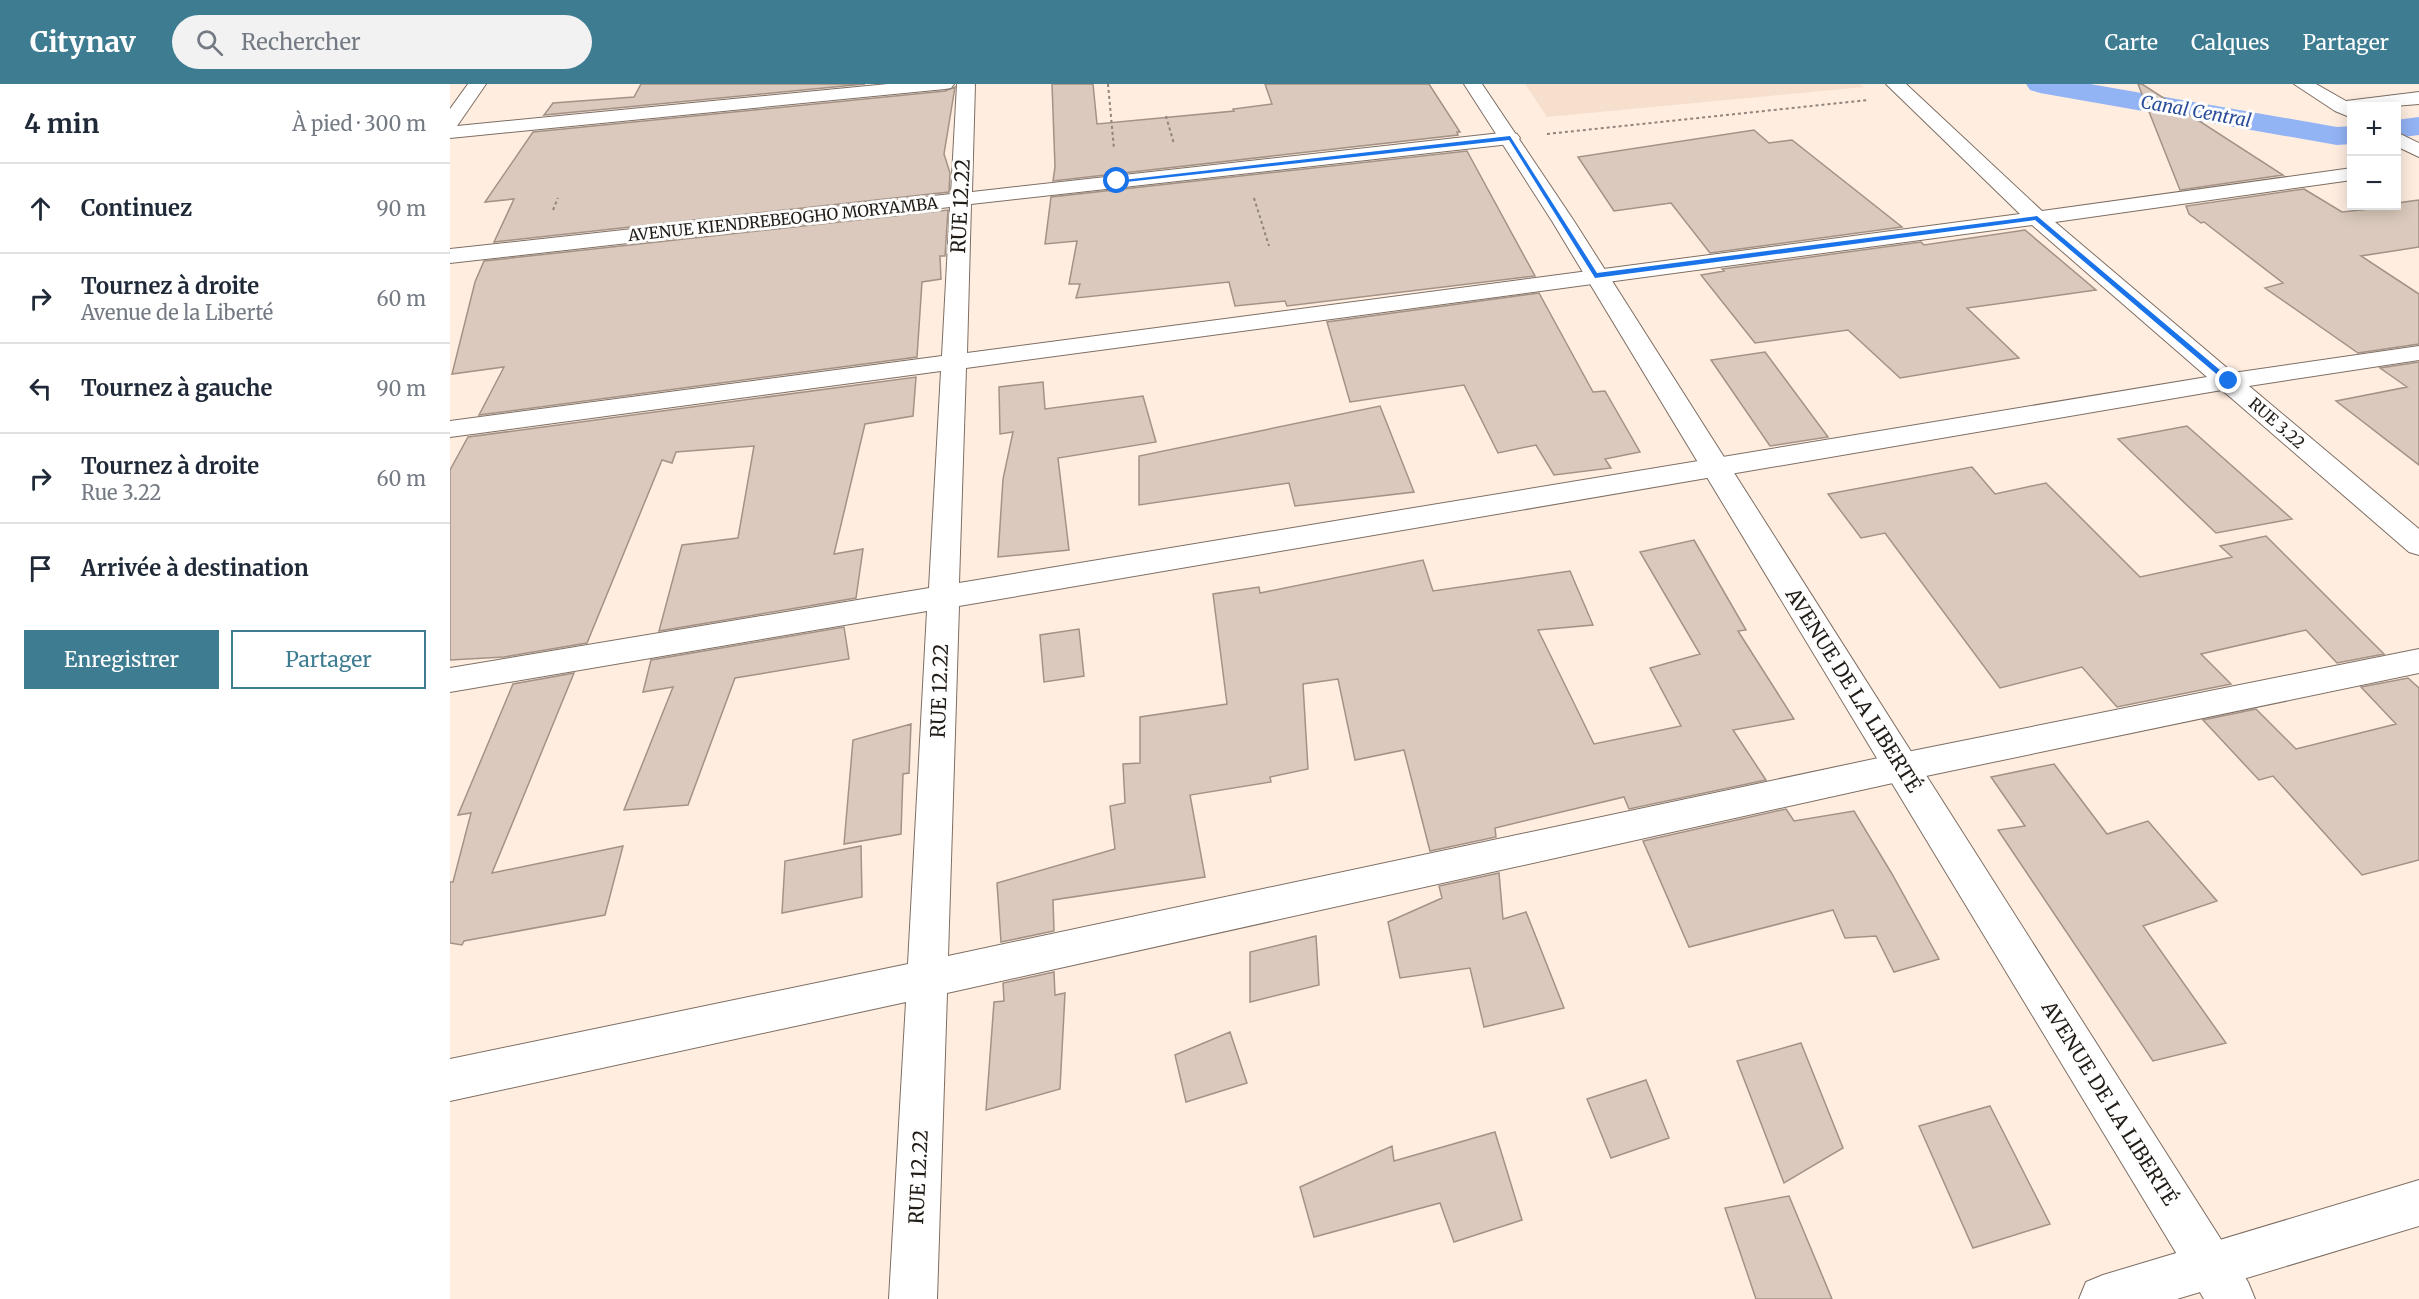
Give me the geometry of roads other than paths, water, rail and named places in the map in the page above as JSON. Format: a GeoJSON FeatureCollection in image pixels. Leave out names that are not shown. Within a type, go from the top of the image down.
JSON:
{"type":"FeatureCollection","features":[{"type":"Feature","properties":{"kind":"street"},"geometry":{"type":"LineString","coordinates":[[450,122],[477,84]]}},
{"type":"Feature","properties":{"kind":"street"},"geometry":{"type":"LineString","coordinates":[[714,106],[726,84]]}},
{"type":"Feature","properties":{"kind":"street"},"geometry":{"type":"LineString","coordinates":[[450,132],[945,84]]}},
{"type":"Feature","properties":{"kind":"street","name":"RUE 12.22"},"geometry":{"type":"LineString","coordinates":[[913,1299],[966,84]]}},
{"type":"Feature","properties":{"kind":"street","name":"AVENUE DE LA LIBERTÉ"},"geometry":{"type":"LineString","coordinates":[[1473,84],[1510,138],[1716,468],[2220,1282]]}},
{"type":"Feature","properties":{"kind":"street","name":"RUE 3.22"},"geometry":{"type":"LineString","coordinates":[[1894,84],[2037,218],[2419,545]]}},
{"type":"Feature","properties":{"kind":"street"},"geometry":{"type":"LineString","coordinates":[[2303,84],[2347,109]]}},
{"type":"Feature","properties":{"kind":"street"},"geometry":{"type":"LineString","coordinates":[[2393,102],[2419,98]]}},
{"type":"Feature","properties":{"kind":"street","name":"AVENUE KIENDREBEOGHO MORYAMBA"},"geometry":{"type":"LineString","coordinates":[[450,256],[1510,138]]}},
{"type":"Feature","properties":{"kind":"street"},"geometry":{"type":"LineString","coordinates":[[2401,142],[2415,160]]}},
{"type":"Feature","properties":{"kind":"street"},"geometry":{"type":"LineString","coordinates":[[450,429],[2347,175]]}},
{"type":"Feature","properties":{"kind":"street"},"geometry":{"type":"LineString","coordinates":[[450,680],[2229,381],[2419,353]]}},
{"type":"Feature","properties":{"kind":"street"},"geometry":{"type":"LineString","coordinates":[[450,1080],[927,980],[1902,767],[2419,661]]}},
{"type":"Feature","properties":{"kind":"street"},"geometry":{"type":"LineString","coordinates":[[2103,1299],[2220,1282],[2419,1203]]}},
{"type":"Feature","properties":{"kind":"waterway","name":"Canal Central"},"geometry":{"type":"LineString","coordinates":[[2040,84],[2337,136],[2347,135]]}},
{"type":"Feature","properties":{"kind":"waterway","name":"Canal Central"},"geometry":{"type":"LineString","coordinates":[[2401,128],[2419,126]]}}]}
